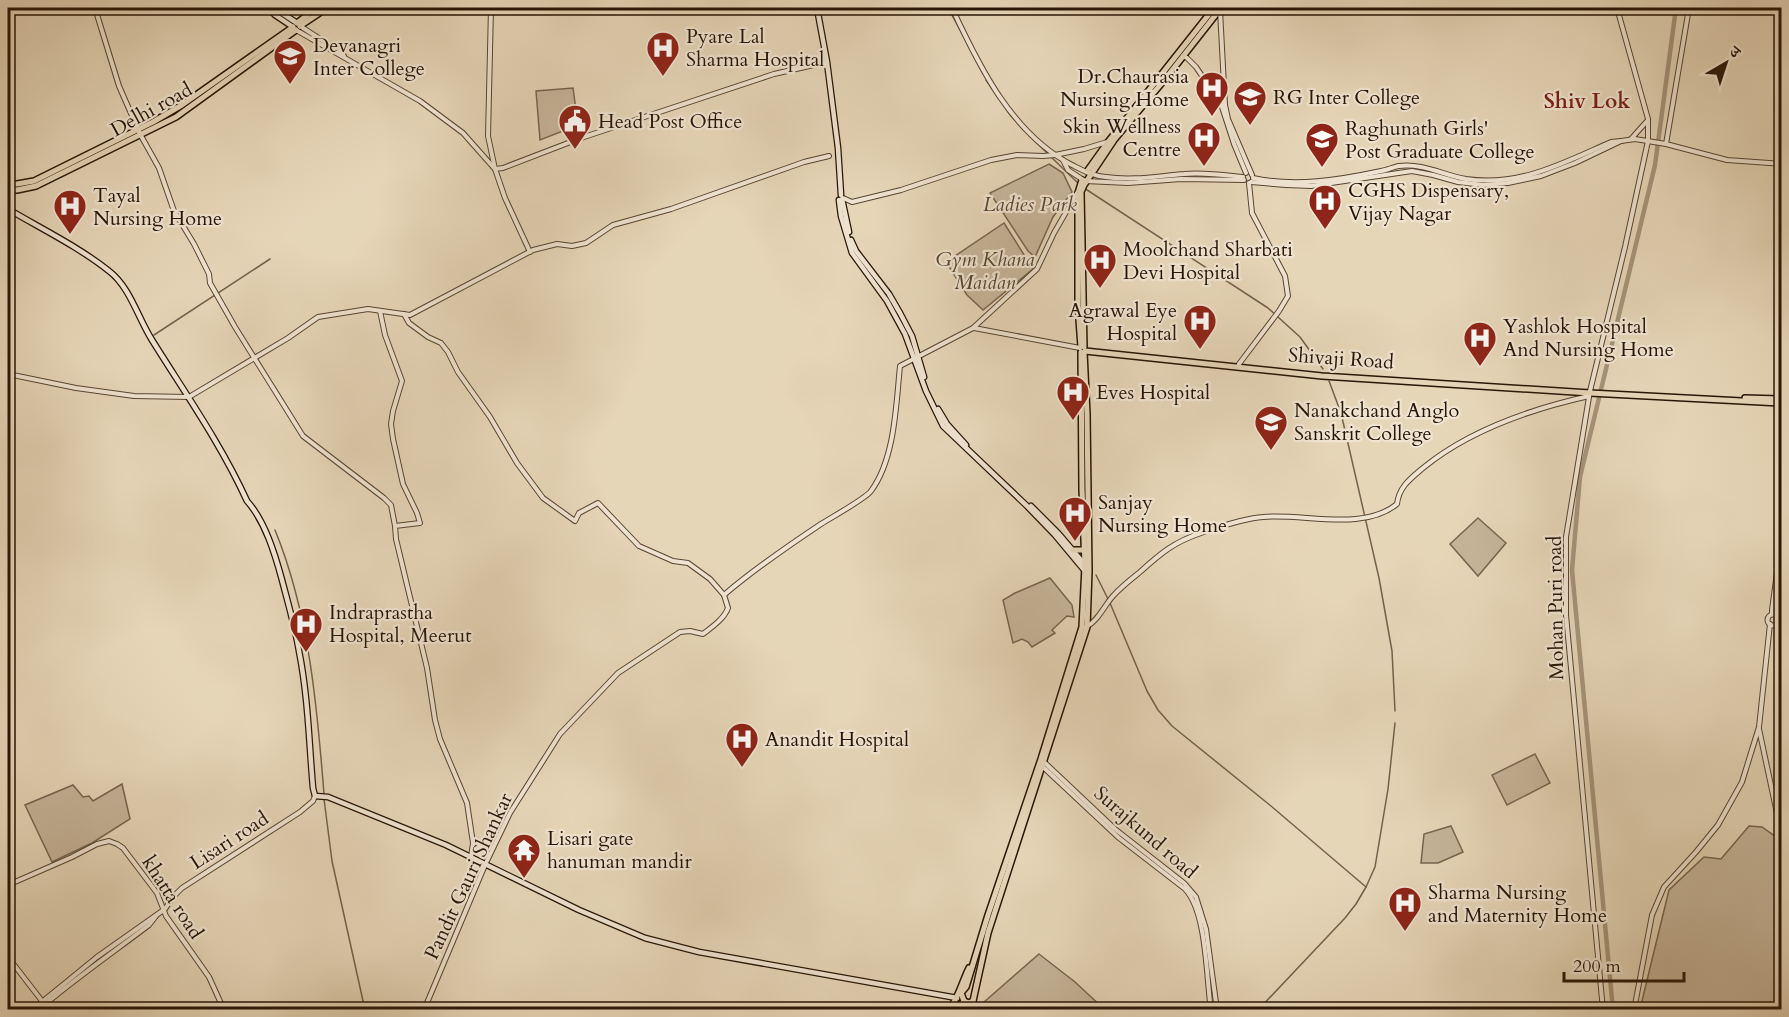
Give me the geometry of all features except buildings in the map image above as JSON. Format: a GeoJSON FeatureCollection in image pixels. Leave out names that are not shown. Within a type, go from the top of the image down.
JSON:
{"type":"FeatureCollection","features":[{"type":"Feature","properties":{"kind":"main road"},"geometry":{"type":"LineString","coordinates":[[268,8],[295,27]]}},
{"type":"Feature","properties":{"kind":"main road"},"geometry":{"type":"LineString","coordinates":[[274,8],[295,27]]}},
{"type":"Feature","properties":{"kind":"main road","name":"Delhi road"},"geometry":{"type":"LineString","coordinates":[[8,189],[17,190],[36,186],[139,132],[318,11],[327,8]]}},
{"type":"Feature","properties":{"kind":"main road"},"geometry":{"type":"LineString","coordinates":[[817,8],[827,62],[838,148],[841,198],[850,238],[856,251],[889,294],[909,337],[926,391],[943,426],[1027,506],[1087,570]]}},
{"type":"Feature","properties":{"kind":"main road"},"geometry":{"type":"LineString","coordinates":[[1088,173],[1183,56],[1218,8]]}},
{"type":"Feature","properties":{"kind":"main road"},"geometry":{"type":"LineString","coordinates":[[975,1010],[970,1000],[961,993],[966,987],[1009,862],[1085,627],[1087,414],[1078,306],[1082,186],[1108,142],[1218,8]]}},
{"type":"Feature","properties":{"kind":"main road","name":"Delhi road"},"geometry":{"type":"LineString","coordinates":[[8,184],[34,181],[139,132]]}},
{"type":"Feature","properties":{"kind":"main road"},"geometry":{"type":"LineString","coordinates":[[8,209],[79,251],[113,275],[123,288],[151,339],[206,423],[272,547],[299,651],[315,796],[324,797],[404,827],[579,910],[645,938],[699,952],[957,998]]}},
{"type":"Feature","properties":{"kind":"main road"},"geometry":{"type":"LineString","coordinates":[[1083,349],[1082,489],[1087,570]]}},
{"type":"Feature","properties":{"kind":"main road","name":"Shivaji Road"},"geometry":{"type":"LineString","coordinates":[[1083,349],[1324,374],[1592,393],[1782,401]]}},
{"type":"Feature","properties":{"kind":"main road"},"geometry":{"type":"LineString","coordinates":[[915,357],[936,407],[947,424],[1038,512],[1087,570]]}},
{"type":"Feature","properties":{"kind":"main road"},"geometry":{"type":"LineString","coordinates":[[1072,550],[1084,550]]}},
{"type":"Feature","properties":{"kind":"main road"},"geometry":{"type":"LineString","coordinates":[[970,1010],[970,1000],[1009,862]]}},
{"type":"Feature","properties":{"kind":"main road"},"geometry":{"type":"LineString","coordinates":[[949,1010],[957,998],[969,968],[973,965]]}},
{"type":"Feature","properties":{"kind":"main road"},"geometry":{"type":"LineString","coordinates":[[957,1010],[970,1000]]}},
{"type":"Feature","properties":{"kind":"street"},"geometry":{"type":"LineString","coordinates":[[95,8],[120,86],[139,132],[159,168],[174,211],[194,244],[209,274],[210,283],[254,357],[303,436],[391,505],[396,539],[427,668],[435,720],[440,739],[467,803],[473,843],[471,857]]}},
{"type":"Feature","properties":{"kind":"street"},"geometry":{"type":"LineString","coordinates":[[491,8],[488,136],[495,169],[505,198],[530,252]]}},
{"type":"Feature","properties":{"kind":"street"},"geometry":{"type":"LineString","coordinates":[[952,8],[990,81],[1013,115],[1044,147],[1088,173],[1129,179],[1185,174],[1248,178],[1287,185],[1311,186],[1412,171],[1458,182],[1483,185],[1508,183],[1541,176],[1631,139],[1655,142],[1727,160],[1782,164]]}},
{"type":"Feature","properties":{"kind":"street"},"geometry":{"type":"LineString","coordinates":[[1218,8],[1225,105],[1248,178],[1252,213],[1284,276],[1288,296],[1238,366]]}},
{"type":"Feature","properties":{"kind":"street","name":"Mohan Puri road"},"geometry":{"type":"LineString","coordinates":[[1603,1010],[1566,615],[1566,537],[1592,393],[1648,141],[1648,119],[1617,8]]}},
{"type":"Feature","properties":{"kind":"street"},"geometry":{"type":"LineString","coordinates":[[1664,144],[1689,8]]}},
{"type":"Feature","properties":{"kind":"street"},"geometry":{"type":"LineString","coordinates":[[295,27],[420,101],[463,133],[495,169]]}},
{"type":"Feature","properties":{"kind":"street"},"geometry":{"type":"LineString","coordinates":[[1183,56],[1196,67],[1221,104],[1248,178]]}},
{"type":"Feature","properties":{"kind":"street"},"geometry":{"type":"LineString","coordinates":[[495,169],[774,74],[827,62]]}},
{"type":"Feature","properties":{"kind":"street"},"geometry":{"type":"LineString","coordinates":[[1631,139],[1648,119]]}},
{"type":"Feature","properties":{"kind":"street"},"geometry":{"type":"LineString","coordinates":[[841,198],[852,202],[901,190],[991,160],[1017,155],[1055,155],[1084,150],[1108,142]]}},
{"type":"Feature","properties":{"kind":"street"},"geometry":{"type":"LineString","coordinates":[[8,374],[76,388],[134,396],[189,397],[288,338],[318,317],[368,309],[410,315],[530,252],[557,244],[572,246],[586,243],[613,225],[671,209],[804,162],[829,156]]}},
{"type":"Feature","properties":{"kind":"street"},"geometry":{"type":"LineString","coordinates":[[1063,160],[1068,170],[1082,186]]}},
{"type":"Feature","properties":{"kind":"street"},"geometry":{"type":"LineString","coordinates":[[1082,186],[1175,179],[1248,178]]}},
{"type":"Feature","properties":{"kind":"street"},"geometry":{"type":"LineString","coordinates":[[404,314],[409,323],[428,337],[441,343],[448,352],[458,372],[490,417],[517,463],[543,498],[575,521],[579,513],[598,503],[639,546],[673,561],[688,563],[710,579],[724,595],[767,561],[870,492],[885,464],[895,422],[900,366],[973,328],[1037,269],[1054,233],[1082,186]]}},
{"type":"Feature","properties":{"kind":"street"},"geometry":{"type":"LineString","coordinates":[[380,311],[385,335],[402,381],[391,424],[394,447],[403,484],[420,523],[395,526]]}},
{"type":"Feature","properties":{"kind":"street"},"geometry":{"type":"LineString","coordinates":[[973,328],[1083,349]]}},
{"type":"Feature","properties":{"kind":"street"},"geometry":{"type":"LineString","coordinates":[[1085,627],[1093,623],[1110,598],[1124,584],[1160,553],[1177,542],[1262,517],[1365,518],[1392,509],[1397,504],[1398,494],[1407,482],[1435,458],[1465,440],[1531,412],[1592,393]]}},
{"type":"Feature","properties":{"kind":"street"},"geometry":{"type":"LineString","coordinates":[[1634,1010],[1652,915],[1664,887],[1718,825],[1742,782],[1759,727],[1770,624],[1768,618],[1772,614],[1782,535]]}},
{"type":"Feature","properties":{"kind":"street","name":"Pandit Gauri Shankar"},"geometry":{"type":"LineString","coordinates":[[424,1010],[485,865],[510,813],[560,734],[618,673],[680,632],[690,631],[703,634],[710,629],[726,614],[728,608],[724,595]]}},
{"type":"Feature","properties":{"kind":"street"},"geometry":{"type":"LineString","coordinates":[[1770,624],[1774,625],[1779,621],[1777,616],[1772,614]]}},
{"type":"Feature","properties":{"kind":"street"},"geometry":{"type":"LineString","coordinates":[[1759,727],[1782,837]]}},
{"type":"Feature","properties":{"kind":"street","name":"Surajkund road"},"geometry":{"type":"LineString","coordinates":[[1042,763],[1097,815],[1196,897],[1203,916],[1217,1010]]}},
{"type":"Feature","properties":{"kind":"street","name":"Lisari road"},"geometry":{"type":"LineString","coordinates":[[38,1010],[97,957],[163,910],[182,888],[300,812],[313,801],[315,796]]}},
{"type":"Feature","properties":{"kind":"street","name":"khatta road"},"geometry":{"type":"LineString","coordinates":[[8,885],[97,844],[110,841],[117,844],[123,848],[157,893],[166,916],[209,977],[224,1010]]}},
{"type":"Feature","properties":{"kind":"street"},"geometry":{"type":"LineString","coordinates":[[1183,885],[1193,899],[1200,920],[1212,1010]]}},
{"type":"Feature","properties":{"kind":"street"},"geometry":{"type":"LineString","coordinates":[[8,957],[44,1005]]}},
{"type":"Feature","properties":{"kind":"street","name":"Lisari road"},"geometry":{"type":"LineString","coordinates":[[32,1010],[44,1005]]}},
{"type":"Feature","properties":{"kind":"green space"},"geometry":{"type":"Polygon","coordinates":[[[573,88],[578,125],[540,140],[536,91],[573,88]]]}},
{"type":"Feature","properties":{"kind":"green space","name":"Ladies Park"},"geometry":{"type":"Polygon","coordinates":[[[1049,164],[1063,173],[1072,192],[1053,217],[1035,257],[1028,251],[990,193],[1049,164]]]}},
{"type":"Feature","properties":{"kind":"green space","name":"Gym Khana Maidan"},"geometry":{"type":"Polygon","coordinates":[[[1004,223],[1033,269],[983,310],[967,295],[946,262],[1004,223]]]}},
{"type":"Feature","properties":{"kind":"green space"},"geometry":{"type":"Polygon","coordinates":[[[1478,518],[1506,543],[1478,576],[1450,544],[1478,518]]]}},
{"type":"Feature","properties":{"kind":"green space"},"geometry":{"type":"Polygon","coordinates":[[[1050,578],[1072,605],[1074,617],[1067,616],[1052,630],[1055,633],[1032,647],[1022,639],[1013,643],[1003,600],[1050,578]]]}},
{"type":"Feature","properties":{"kind":"green space"},"geometry":{"type":"Polygon","coordinates":[[[1535,754],[1550,783],[1507,805],[1492,775],[1535,754]]]}},
{"type":"Feature","properties":{"kind":"green space"},"geometry":{"type":"Polygon","coordinates":[[[122,784],[130,819],[92,843],[52,862],[25,805],[73,785],[83,797],[89,796],[93,801],[122,784]]]}},
{"type":"Feature","properties":{"kind":"green space"},"geometry":{"type":"Polygon","coordinates":[[[1451,826],[1463,852],[1438,863],[1421,863],[1424,834],[1451,826]]]}},
{"type":"Feature","properties":{"kind":"green space"},"geometry":{"type":"Polygon","coordinates":[[[1749,826],[1762,827],[1776,837],[1782,868],[1781,1009],[1640,1009],[1669,890],[1704,857],[1721,859],[1749,826]]]}},
{"type":"Feature","properties":{"kind":"green space"},"geometry":{"type":"Polygon","coordinates":[[[1039,954],[1075,982],[1104,1009],[989,1009],[984,1002],[1039,954]]]}},
{"type":"Feature","properties":{"kind":"waterway"},"geometry":{"type":"LineString","coordinates":[[948,8],[969,46]]}},
{"type":"Feature","properties":{"kind":"waterway"},"geometry":{"type":"LineString","coordinates":[[1613,1010],[1572,570],[1580,477],[1655,165],[1676,8]]}},
{"type":"Feature","properties":{"kind":"waterway"},"geometry":{"type":"LineString","coordinates":[[986,80],[1011,116],[1025,131]]}},
{"type":"Feature","properties":{"kind":"waterway"},"geometry":{"type":"LineString","coordinates":[[1032,138],[1048,154]]}},
{"type":"Feature","properties":{"kind":"waterway"},"geometry":{"type":"LineString","coordinates":[[1051,157],[1078,183]]}},
{"type":"Feature","properties":{"kind":"waterway"},"geometry":{"type":"LineString","coordinates":[[1084,188],[1268,308],[1300,337],[1323,369]]}},
{"type":"Feature","properties":{"kind":"waterway"},"geometry":{"type":"LineString","coordinates":[[154,335],[270,259]]}},
{"type":"Feature","properties":{"kind":"waterway"},"geometry":{"type":"LineString","coordinates":[[1329,381],[1341,413],[1379,578],[1392,651],[1395,711]]}},
{"type":"Feature","properties":{"kind":"waterway"},"geometry":{"type":"LineString","coordinates":[[275,530],[287,562],[304,627],[314,693],[324,794]]}},
{"type":"Feature","properties":{"kind":"waterway"},"geometry":{"type":"LineString","coordinates":[[1096,575],[1108,599]]}},
{"type":"Feature","properties":{"kind":"waterway"},"geometry":{"type":"LineString","coordinates":[[1110,603],[1147,691],[1158,710],[1172,726],[1366,887]]}},
{"type":"Feature","properties":{"kind":"waterway"},"geometry":{"type":"LineString","coordinates":[[1258,1010],[1345,918],[1366,887],[1375,867],[1388,789],[1395,723]]}},
{"type":"Feature","properties":{"kind":"waterway"},"geometry":{"type":"LineString","coordinates":[[324,799],[332,861],[365,1010]]}},
{"type":"Feature","properties":{"kind":"place","name":"Pyare Lal Sharma Hospital"},"geometry":{"type":"Point","coordinates":[663,77]}},
{"type":"Feature","properties":{"kind":"place","name":"Devanagri Inter College"},"geometry":{"type":"Point","coordinates":[290,85]}},
{"type":"Feature","properties":{"kind":"place","name":"Dr.Chaurasia Nursing Home"},"geometry":{"type":"Point","coordinates":[1212,117]}},
{"type":"Feature","properties":{"kind":"place","name":"RG Inter College"},"geometry":{"type":"Point","coordinates":[1250,126]}},
{"type":"Feature","properties":{"kind":"place","name":"Head Post Office"},"geometry":{"type":"Point","coordinates":[575,150]}},
{"type":"Feature","properties":{"kind":"place","name":"Skin Wellness Centre"},"geometry":{"type":"Point","coordinates":[1204,167]}},
{"type":"Feature","properties":{"kind":"place","name":"Raghunath Girls' Post Graduate College"},"geometry":{"type":"Point","coordinates":[1322,168]}},
{"type":"Feature","properties":{"kind":"place","name":"CGHS Dispensary, Vijay Nagar"},"geometry":{"type":"Point","coordinates":[1325,230]}},
{"type":"Feature","properties":{"kind":"place","name":"Tayal Nursing Home"},"geometry":{"type":"Point","coordinates":[70,235]}},
{"type":"Feature","properties":{"kind":"place","name":"Moolchand Sharbati Devi Hospital"},"geometry":{"type":"Point","coordinates":[1100,289]}},
{"type":"Feature","properties":{"kind":"place","name":"Agrawal Eye Hospital"},"geometry":{"type":"Point","coordinates":[1200,350]}},
{"type":"Feature","properties":{"kind":"place","name":"Yashlok Hospital And Nursing Home"},"geometry":{"type":"Point","coordinates":[1480,367]}},
{"type":"Feature","properties":{"kind":"place","name":"Eves Hospital"},"geometry":{"type":"Point","coordinates":[1073,421]}},
{"type":"Feature","properties":{"kind":"place","name":"Nanakchand Anglo Sanskrit College"},"geometry":{"type":"Point","coordinates":[1271,451]}},
{"type":"Feature","properties":{"kind":"place","name":"Sanjay Nursing Home"},"geometry":{"type":"Point","coordinates":[1075,542]}},
{"type":"Feature","properties":{"kind":"place","name":"Indraprastha Hospital, Meerut"},"geometry":{"type":"Point","coordinates":[306,653]}},
{"type":"Feature","properties":{"kind":"place","name":"Anandit Hospital"},"geometry":{"type":"Point","coordinates":[742,768]}},
{"type":"Feature","properties":{"kind":"place","name":"Lisari gate hanuman mandir"},"geometry":{"type":"Point","coordinates":[524,879]}},
{"type":"Feature","properties":{"kind":"place","name":"Sharma Nursing and Maternity Home"},"geometry":{"type":"Point","coordinates":[1405,932]}},
{"type":"Feature","properties":{"kind":"district","name":"Shiv Lok"},"geometry":{"type":"Point","coordinates":[1587,101]}}]}
